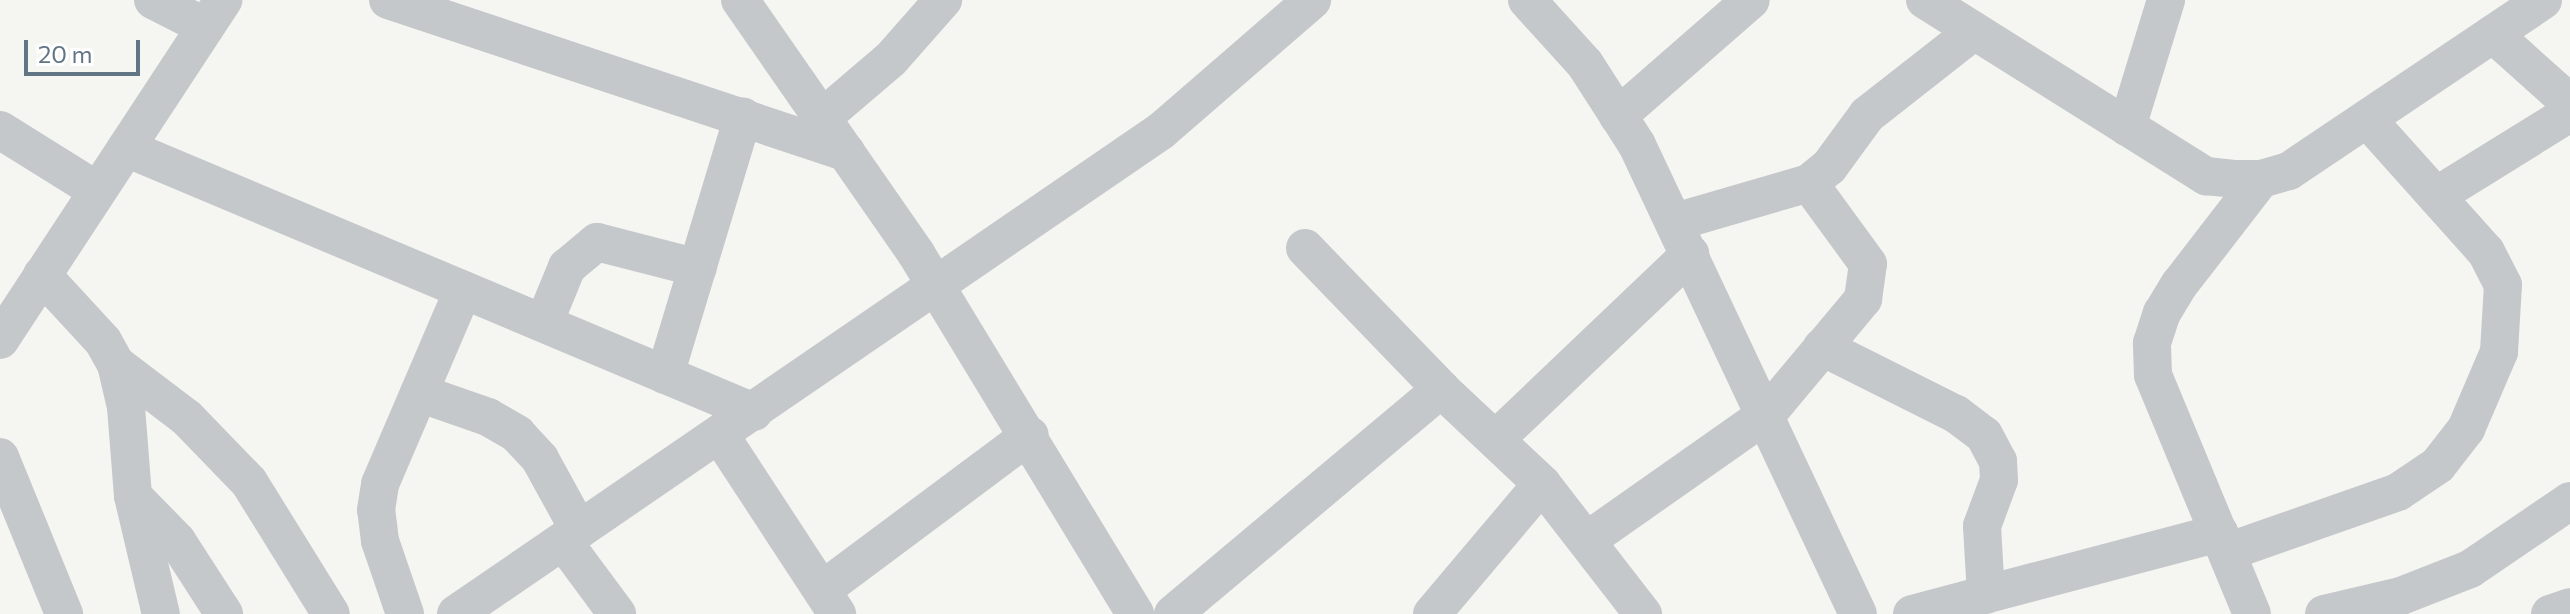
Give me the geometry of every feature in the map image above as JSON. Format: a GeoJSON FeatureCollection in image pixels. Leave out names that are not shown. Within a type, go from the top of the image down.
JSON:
{"type":"FeatureCollection","features":[{"type":"Feature","properties":{"kind":"street"},"geometry":{"type":"LineString","coordinates":[[0,340],[214,13],[153,0]]}},
{"type":"Feature","properties":{"kind":"street"},"geometry":{"type":"LineString","coordinates":[[388,0],[846,152]]}},
{"type":"Feature","properties":{"kind":"street"},"geometry":{"type":"LineString","coordinates":[[740,0],[938,289],[1030,435],[1135,614]]}},
{"type":"Feature","properties":{"kind":"street"},"geometry":{"type":"LineString","coordinates":[[823,117],[891,59],[943,0]]}},
{"type":"Feature","properties":{"kind":"street"},"geometry":{"type":"LineString","coordinates":[[481,607],[571,535],[938,289],[1161,131],[1312,0]]}},
{"type":"Feature","properties":{"kind":"street"},"geometry":{"type":"LineString","coordinates":[[1527,0],[1585,64],[1618,116],[1682,238],[1767,414],[1858,614]]}},
{"type":"Feature","properties":{"kind":"street"},"geometry":{"type":"LineString","coordinates":[[1618,116],[1751,0]]}},
{"type":"Feature","properties":{"kind":"street"},"geometry":{"type":"LineString","coordinates":[[1925,0],[2206,176],[2261,179],[2289,171],[2543,0]]}},
{"type":"Feature","properties":{"kind":"street"},"geometry":{"type":"LineString","coordinates":[[2127,127],[2166,0]]}},
{"type":"Feature","properties":{"kind":"street"},"geometry":{"type":"LineString","coordinates":[[1497,438],[1682,238],[1809,183],[1829,167],[1867,115],[1974,31]]}},
{"type":"Feature","properties":{"kind":"street"},"geometry":{"type":"LineString","coordinates":[[2493,34],[2570,103]]}},
{"type":"Feature","properties":{"kind":"street"},"geometry":{"type":"LineString","coordinates":[[2436,196],[2570,113]]}},
{"type":"Feature","properties":{"kind":"street"},"geometry":{"type":"LineString","coordinates":[[665,375],[743,117]]}},
{"type":"Feature","properties":{"kind":"street"},"geometry":{"type":"LineString","coordinates":[[1912,614],[2223,542],[2398,492],[2438,465],[2466,429],[2499,352],[2503,285],[2486,252],[2368,120]]}},
{"type":"Feature","properties":{"kind":"street"},"geometry":{"type":"LineString","coordinates":[[0,130],[98,191]]}},
{"type":"Feature","properties":{"kind":"street"},"geometry":{"type":"LineString","coordinates":[[126,148],[754,412]]}},
{"type":"Feature","properties":{"kind":"street"},"geometry":{"type":"LineString","coordinates":[[2252,614],[2153,375],[2152,343],[2162,313],[2179,285],[2261,179]]}},
{"type":"Feature","properties":{"kind":"street"},"geometry":{"type":"LineString","coordinates":[[1589,539],[1767,414],[1863,299],[1868,264],[1809,183]]}},
{"type":"Feature","properties":{"kind":"street"},"geometry":{"type":"LineString","coordinates":[[544,323],[567,267],[597,242],[698,268]]}},
{"type":"Feature","properties":{"kind":"street"},"geometry":{"type":"LineString","coordinates":[[1305,248],[1441,389],[1497,438],[1542,484],[1589,539],[1643,614]]}},
{"type":"Feature","properties":{"kind":"street"},"geometry":{"type":"LineString","coordinates":[[42,275],[103,341],[116,364],[126,407],[133,496],[161,614]]}},
{"type":"Feature","properties":{"kind":"street"},"geometry":{"type":"LineString","coordinates":[[405,614],[387,571],[376,510],[380,484],[463,290]]}},
{"type":"Feature","properties":{"kind":"street"},"geometry":{"type":"LineString","coordinates":[[1822,347],[1956,414],[1984,435],[1998,461],[1999,480],[1982,526],[1986,595]]}},
{"type":"Feature","properties":{"kind":"street"},"geometry":{"type":"LineString","coordinates":[[116,364],[187,418],[249,482],[331,614]]}},
{"type":"Feature","properties":{"kind":"street"},"geometry":{"type":"LineString","coordinates":[[1173,614],[1441,389]]}},
{"type":"Feature","properties":{"kind":"street"},"geometry":{"type":"LineString","coordinates":[[419,393],[488,417],[517,434],[540,459],[571,535],[617,614]]}},
{"type":"Feature","properties":{"kind":"street"},"geometry":{"type":"LineString","coordinates":[[720,435],[829,602],[1030,435]]}},
{"type":"Feature","properties":{"kind":"street"},"geometry":{"type":"LineString","coordinates":[[0,457],[64,614]]}},
{"type":"Feature","properties":{"kind":"street"},"geometry":{"type":"LineString","coordinates":[[1432,614],[1542,484]]}},
{"type":"Feature","properties":{"kind":"street"},"geometry":{"type":"LineString","coordinates":[[133,496],[177,541],[224,614]]}},
{"type":"Feature","properties":{"kind":"street"},"geometry":{"type":"LineString","coordinates":[[2324,614],[2401,596],[2470,569],[2570,501]]}},
{"type":"Feature","properties":{"kind":"street"},"geometry":{"type":"LineString","coordinates":[[2550,614],[2570,607]]}}]}
